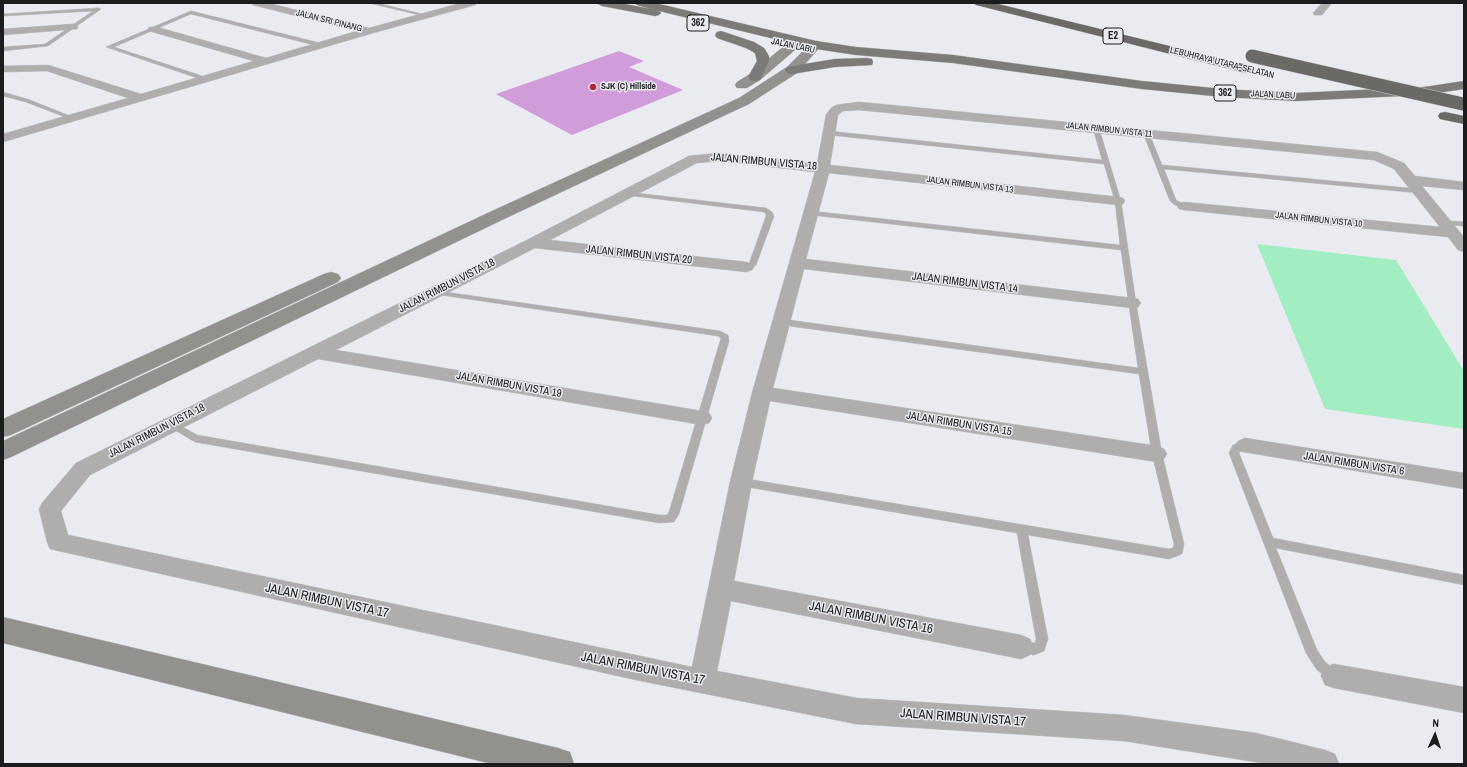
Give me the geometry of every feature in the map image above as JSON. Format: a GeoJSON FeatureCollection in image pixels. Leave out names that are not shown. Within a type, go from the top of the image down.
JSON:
{"type":"FeatureCollection","features":[{"type":"Feature","properties":{"kind":"highway","name":"LEBUHRAYA UTARA–SELATAN"},"geometry":{"type":"LineString","coordinates":[[980,3],[1262,73]]}},
{"type":"Feature","properties":{"kind":"highway","name":"LEBUHRAYA UTARA–SELATAN"},"geometry":{"type":"LineString","coordinates":[[1248,55],[1463,104]]}},
{"type":"Feature","properties":{"kind":"highway"},"geometry":{"type":"LineString","coordinates":[[1308,84],[1400,105]]}},
{"type":"Feature","properties":{"kind":"highway"},"geometry":{"type":"LineString","coordinates":[[1430,112],[1464,120]]}},
{"type":"Feature","properties":{"kind":"main road","name":"JALAN LABU"},"geometry":{"type":"LineString","coordinates":[[602,3],[641,9],[805,45],[900,61],[948,65],[987,64]]}},
{"type":"Feature","properties":{"kind":"main road","name":"JALAN LABU"},"geometry":{"type":"LineString","coordinates":[[641,3],[805,45],[953,59],[1142,85],[1223,93],[1289,96],[1424,90],[1464,85]]}},
{"type":"Feature","properties":{"kind":"main road"},"geometry":{"type":"LineString","coordinates":[[681,19],[750,45],[760,51],[763,56],[763,61],[755,77]]}},
{"type":"Feature","properties":{"kind":"main road"},"geometry":{"type":"LineString","coordinates":[[792,70],[834,63],[900,61]]}},
{"type":"Feature","properties":{"kind":"street","name":"JALAN SRI PINANG"},"geometry":{"type":"LineString","coordinates":[[256,3],[369,31]]}},
{"type":"Feature","properties":{"kind":"street"},"geometry":{"type":"LineString","coordinates":[[369,31],[472,3]]}},
{"type":"Feature","properties":{"kind":"street"},"geometry":{"type":"LineString","coordinates":[[1318,13],[1327,3]]}},
{"type":"Feature","properties":{"kind":"street"},"geometry":{"type":"LineString","coordinates":[[3,32],[73,27]]}},
{"type":"Feature","properties":{"kind":"street"},"geometry":{"type":"LineString","coordinates":[[153,29],[266,61]]}},
{"type":"Feature","properties":{"kind":"street","name":"JALAN SRI PINANG"},"geometry":{"type":"LineString","coordinates":[[3,138],[369,31]]}},
{"type":"Feature","properties":{"kind":"street"},"geometry":{"type":"LineString","coordinates":[[3,429],[613,154],[744,101],[792,70],[805,45]]}},
{"type":"Feature","properties":{"kind":"street"},"geometry":{"type":"LineString","coordinates":[[3,451],[490,218],[718,99],[805,45]]}},
{"type":"Feature","properties":{"kind":"street"},"geometry":{"type":"LineString","coordinates":[[3,69],[48,68],[141,98]]}},
{"type":"Feature","properties":{"kind":"street","name":"JALAN RIMBUN VISTA 11"},"geometry":{"type":"LineString","coordinates":[[829,133],[832,114],[835,111],[840,108],[860,106],[1377,156],[1399,166],[1419,191],[1453,226],[1464,247]]}},
{"type":"Feature","properties":{"kind":"street"},"geometry":{"type":"LineString","coordinates":[[702,681],[721,589],[740,482],[762,393],[823,168],[829,133]]}},
{"type":"Feature","properties":{"kind":"street","name":"JALAN RIMBUN VISTA 18"},"geometry":{"type":"LineString","coordinates":[[83,469],[533,243],[694,159],[720,156],[823,168]]}},
{"type":"Feature","properties":{"kind":"street","name":"JALAN RIMBUN VISTA 13"},"geometry":{"type":"LineString","coordinates":[[823,168],[1118,201]]}},
{"type":"Feature","properties":{"kind":"street"},"geometry":{"type":"LineString","coordinates":[[1410,180],[1464,186]]}},
{"type":"Feature","properties":{"kind":"street","name":"JALAN RIMBUN VISTA 10"},"geometry":{"type":"LineString","coordinates":[[1184,206],[1453,226]]}},
{"type":"Feature","properties":{"kind":"street","name":"JALAN RIMBUN VISTA 20"},"geometry":{"type":"LineString","coordinates":[[533,243],[746,267]]}},
{"type":"Feature","properties":{"kind":"street","name":"JALAN RIMBUN VISTA 14"},"geometry":{"type":"LineString","coordinates":[[798,263],[1132,303]]}},
{"type":"Feature","properties":{"kind":"street","name":"JALAN RIMBUN VISTA 19"},"geometry":{"type":"LineString","coordinates":[[315,352],[702,418]]}},
{"type":"Feature","properties":{"kind":"street","name":"JALAN RIMBUN VISTA 15"},"geometry":{"type":"LineString","coordinates":[[762,393],[1157,454]]}},
{"type":"Feature","properties":{"kind":"street","name":"JALAN RIMBUN VISTA 6"},"geometry":{"type":"LineString","coordinates":[[1245,446],[1464,481]]}},
{"type":"Feature","properties":{"kind":"street","name":"JALAN RIMBUN VISTA 17"},"geometry":{"type":"LineString","coordinates":[[83,469],[50,509],[58,542],[628,666],[856,711],[1124,728],[1258,756],[1322,764]]}},
{"type":"Feature","properties":{"kind":"street","name":"JALAN RIMBUN VISTA 16"},"geometry":{"type":"LineString","coordinates":[[721,589],[1021,647]]}},
{"type":"Feature","properties":{"kind":"street"},"geometry":{"type":"LineString","coordinates":[[3,630],[558,764]]}},
{"type":"Feature","properties":{"kind":"street"},"geometry":{"type":"LineString","coordinates":[[1334,676],[1464,700]]}},
{"type":"Feature","properties":{"kind":"lane"},"geometry":{"type":"LineString","coordinates":[[371,3],[428,16]]}},
{"type":"Feature","properties":{"kind":"lane"},"geometry":{"type":"LineString","coordinates":[[3,15],[99,9],[46,45],[3,49]]}},
{"type":"Feature","properties":{"kind":"lane"},"geometry":{"type":"LineString","coordinates":[[206,79],[109,47],[191,12],[322,45]]}},
{"type":"Feature","properties":{"kind":"lane"},"geometry":{"type":"LineString","coordinates":[[3,94],[28,101],[72,118]]}},
{"type":"Feature","properties":{"kind":"lane"},"geometry":{"type":"LineString","coordinates":[[740,482],[1169,554],[1178,551],[1179,544],[1157,454],[1132,303],[1118,201],[1096,128]]}},
{"type":"Feature","properties":{"kind":"lane"},"geometry":{"type":"LineString","coordinates":[[829,133],[1106,162]]}},
{"type":"Feature","properties":{"kind":"lane"},"geometry":{"type":"LineString","coordinates":[[1146,133],[1173,201],[1184,206]]}},
{"type":"Feature","properties":{"kind":"lane"},"geometry":{"type":"LineString","coordinates":[[1159,167],[1419,191]]}},
{"type":"Feature","properties":{"kind":"lane"},"geometry":{"type":"LineString","coordinates":[[627,194],[766,210],[770,213],[770,216],[754,261],[752,265],[746,267]]}},
{"type":"Feature","properties":{"kind":"lane"},"geometry":{"type":"LineString","coordinates":[[811,212],[1124,248]]}},
{"type":"Feature","properties":{"kind":"lane"},"geometry":{"type":"LineString","coordinates":[[171,424],[194,438],[659,519],[670,519],[678,506],[725,337],[712,333],[434,292]]}},
{"type":"Feature","properties":{"kind":"lane"},"geometry":{"type":"LineString","coordinates":[[782,322],[1143,372]]}},
{"type":"Feature","properties":{"kind":"lane"},"geometry":{"type":"LineString","coordinates":[[1245,446],[1236,448],[1234,453],[1268,542],[1312,653],[1321,666],[1334,676]]}},
{"type":"Feature","properties":{"kind":"lane"},"geometry":{"type":"LineString","coordinates":[[1021,647],[1034,649],[1040,647],[1042,639],[1022,529]]}},
{"type":"Feature","properties":{"kind":"lane"},"geometry":{"type":"LineString","coordinates":[[1268,542],[1464,580]]}},
{"type":"Feature","properties":{"kind":"green space"},"geometry":{"type":"Polygon","coordinates":[[[1257,244],[1396,260],[1464,371],[1464,429],[1325,409],[1257,244]]]}},
{"type":"Feature","properties":{"kind":"building"},"geometry":{"type":"Polygon","coordinates":[[[619,51],[644,61],[629,67],[683,90],[572,135],[496,94],[619,51]]]}},
{"type":"Feature","properties":{"kind":"place","name":"SJK (C) Hillside"},"geometry":{"type":"Point","coordinates":[593,87]}}]}
